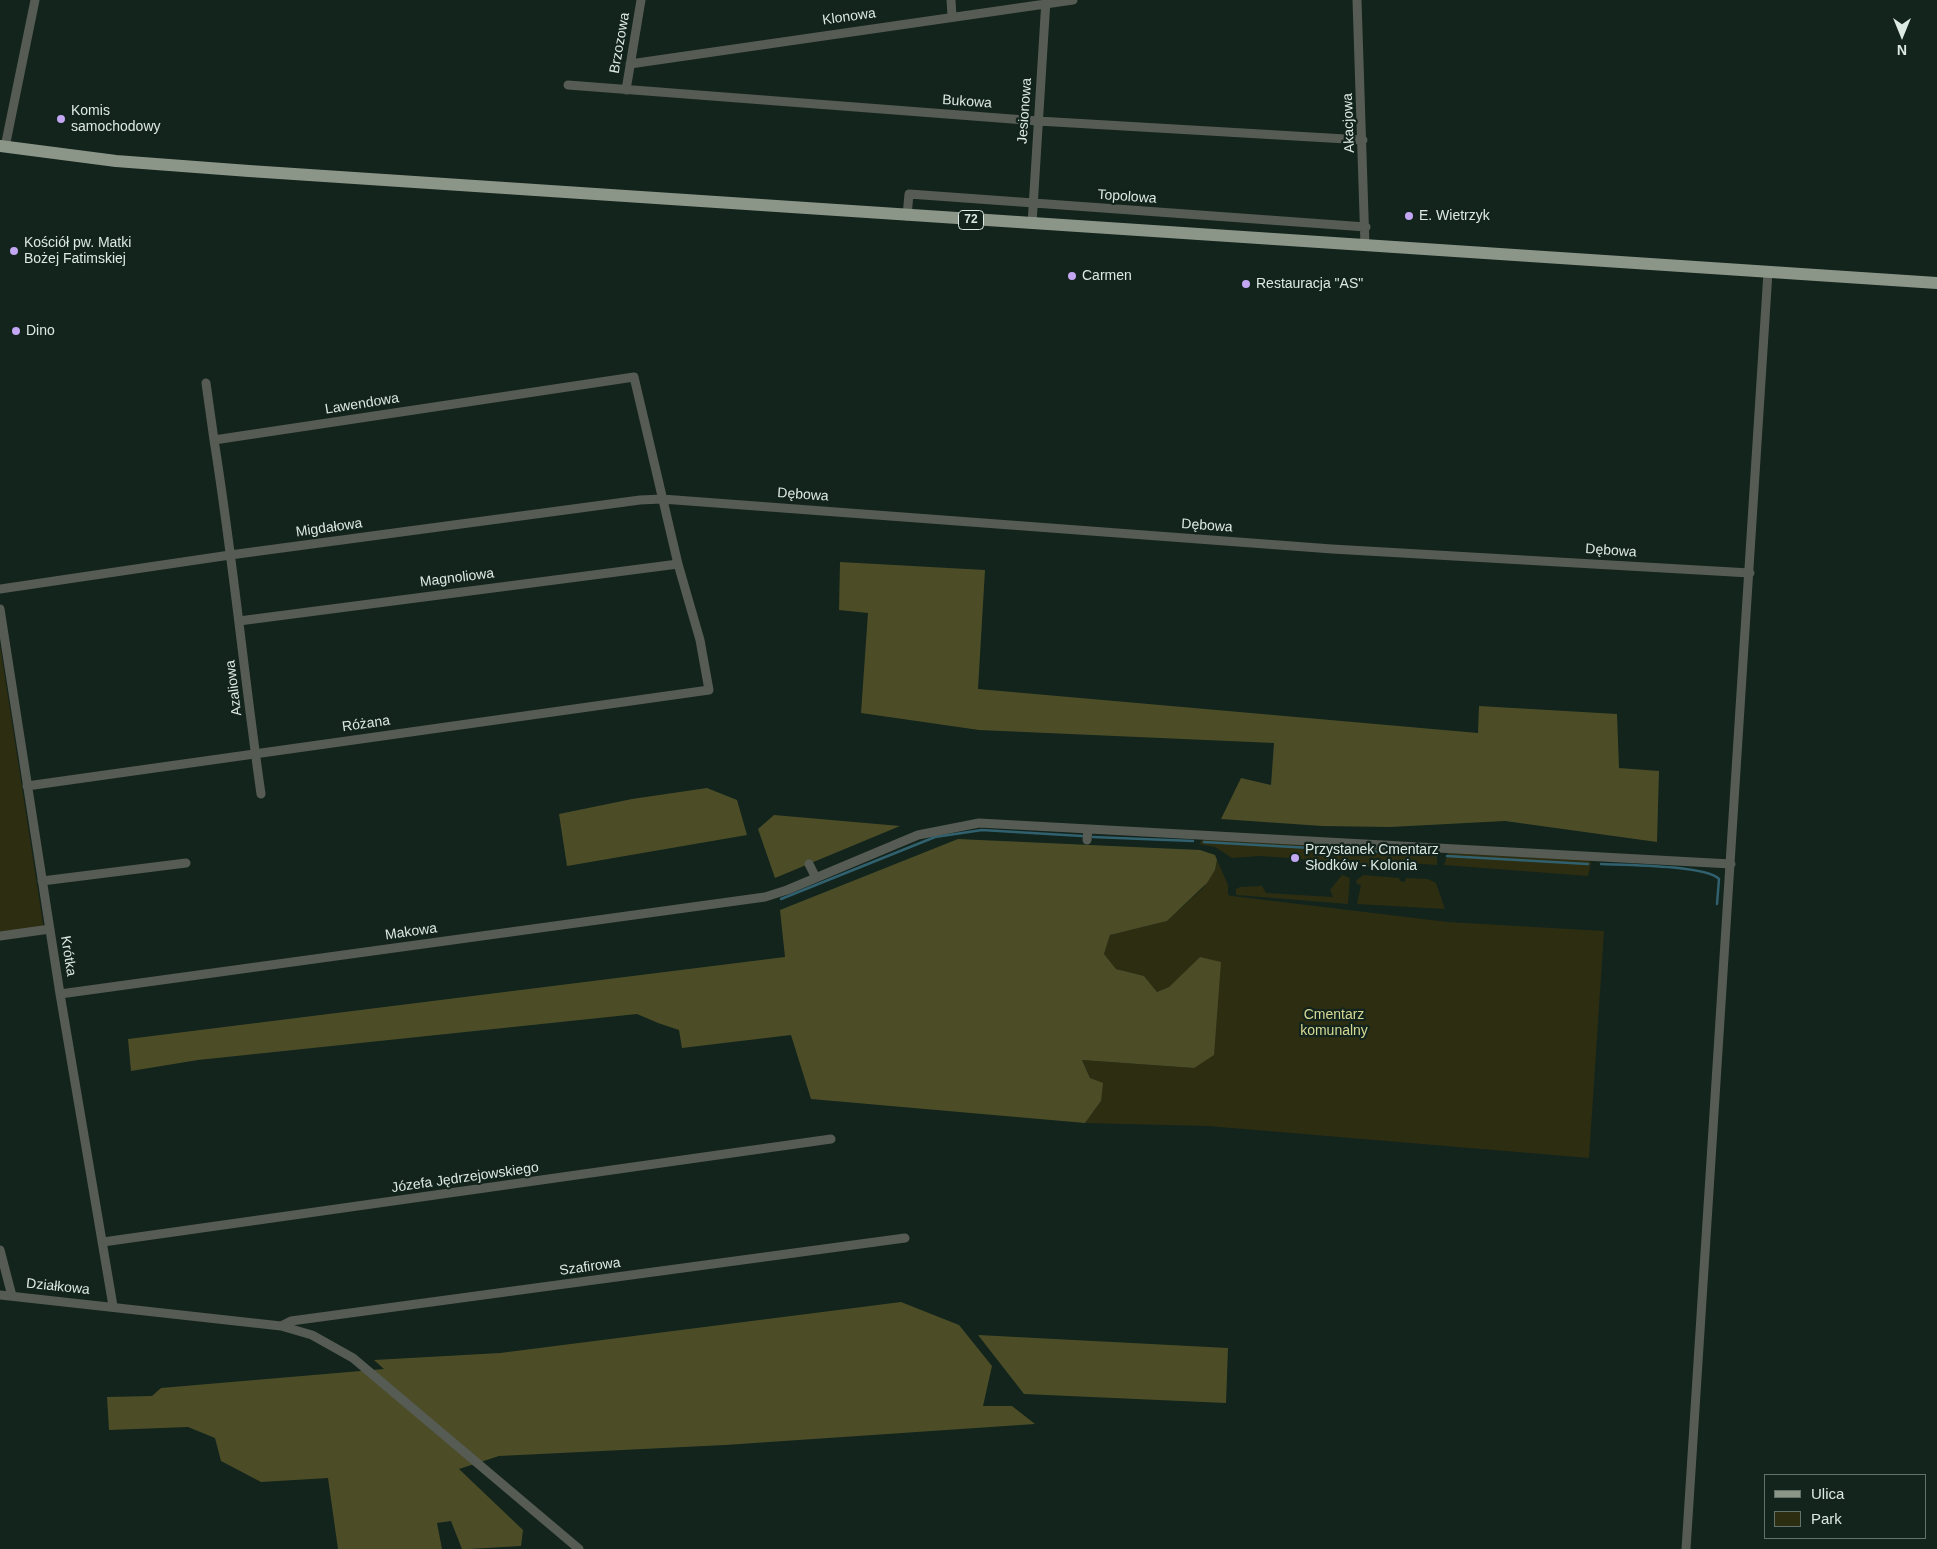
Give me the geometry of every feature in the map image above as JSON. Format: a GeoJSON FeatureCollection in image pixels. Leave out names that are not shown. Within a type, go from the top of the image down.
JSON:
{"type":"FeatureCollection","features":[{"type":"Feature","properties":{"kind":"main road","name":"72"},"geometry":{"type":"LineString","coordinates":[[3,147],[184,166],[907,216],[1937,283]]}},
{"type":"Feature","properties":{"kind":"street"},"geometry":{"type":"LineString","coordinates":[[3,147],[35,0]]}},
{"type":"Feature","properties":{"kind":"street","name":"Brzozowa"},"geometry":{"type":"LineString","coordinates":[[626,90],[641,0]]}},
{"type":"Feature","properties":{"kind":"street"},"geometry":{"type":"LineString","coordinates":[[950,0],[952,16]]}},
{"type":"Feature","properties":{"kind":"street","name":"Klonowa"},"geometry":{"type":"LineString","coordinates":[[630,64],[1046,2],[1073,0]]}},
{"type":"Feature","properties":{"kind":"street","name":"Akacjowa"},"geometry":{"type":"LineString","coordinates":[[1357,0],[1366,227],[1365,246]]}},
{"type":"Feature","properties":{"kind":"street","name":"Jesionowa"},"geometry":{"type":"LineString","coordinates":[[1032,224],[1046,2]]}},
{"type":"Feature","properties":{"kind":"street","name":"Bukowa"},"geometry":{"type":"LineString","coordinates":[[568,86],[1038,121],[1363,140]]}},
{"type":"Feature","properties":{"kind":"street","name":"Topolowa"},"geometry":{"type":"LineString","coordinates":[[907,216],[909,194],[1366,227]]}},
{"type":"Feature","properties":{"kind":"street"},"geometry":{"type":"LineString","coordinates":[[1686,1549],[1768,272]]}},
{"type":"Feature","properties":{"kind":"street","name":"Lawendowa"},"geometry":{"type":"LineString","coordinates":[[214,440],[634,376],[662,499]]}},
{"type":"Feature","properties":{"kind":"street"},"geometry":{"type":"LineString","coordinates":[[206,383],[230,555]]}},
{"type":"Feature","properties":{"kind":"street"},"geometry":{"type":"LineString","coordinates":[[662,499],[678,564]]}},
{"type":"Feature","properties":{"kind":"street","name":"Dębowa"},"geometry":{"type":"LineString","coordinates":[[662,499],[1332,549],[1750,573]]}},
{"type":"Feature","properties":{"kind":"street","name":"Migdałowa"},"geometry":{"type":"LineString","coordinates":[[0,589],[230,555],[640,500],[662,499]]}},
{"type":"Feature","properties":{"kind":"street","name":"Azaliowa"},"geometry":{"type":"LineString","coordinates":[[230,555],[262,794]]}},
{"type":"Feature","properties":{"kind":"street","name":"Magnoliowa"},"geometry":{"type":"LineString","coordinates":[[240,621],[678,564]]}},
{"type":"Feature","properties":{"kind":"street","name":"Różana"},"geometry":{"type":"LineString","coordinates":[[27,786],[709,690],[700,640],[678,564]]}},
{"type":"Feature","properties":{"kind":"street","name":"Krótka"},"geometry":{"type":"LineString","coordinates":[[0,609],[60,994],[113,1306]]}},
{"type":"Feature","properties":{"kind":"street","name":"Makowa"},"geometry":{"type":"LineString","coordinates":[[60,994],[765,897],[816,878],[918,835],[979,823],[1731,864]]}},
{"type":"Feature","properties":{"kind":"street"},"geometry":{"type":"LineString","coordinates":[[1087,840],[1088,829]]}},
{"type":"Feature","properties":{"kind":"street"},"geometry":{"type":"LineString","coordinates":[[42,881],[186,863]]}},
{"type":"Feature","properties":{"kind":"street"},"geometry":{"type":"LineString","coordinates":[[809,864],[816,878]]}},
{"type":"Feature","properties":{"kind":"street"},"geometry":{"type":"LineString","coordinates":[[0,936],[50,930]]}},
{"type":"Feature","properties":{"kind":"street","name":"Józefa Jędrzejowskiego"},"geometry":{"type":"LineString","coordinates":[[103,1242],[831,1139]]}},
{"type":"Feature","properties":{"kind":"street","name":"Szafirowa"},"geometry":{"type":"LineString","coordinates":[[281,1326],[291,1321],[905,1238]]}},
{"type":"Feature","properties":{"kind":"street"},"geometry":{"type":"LineString","coordinates":[[0,1250],[12,1296]]}},
{"type":"Feature","properties":{"kind":"street","name":"Działkowa"},"geometry":{"type":"LineString","coordinates":[[0,1295],[281,1326]]}},
{"type":"Feature","properties":{"kind":"street"},"geometry":{"type":"LineString","coordinates":[[281,1326],[312,1335],[353,1358],[579,1549]]}},
{"type":"Feature","properties":{"kind":"green space"},"geometry":{"type":"Polygon","coordinates":[[[840,562],[985,570],[978,689],[1478,733],[1479,706],[1617,714],[1619,768],[1659,771],[1657,842],[1505,821],[1390,827],[1322,826],[1221,819],[1241,778],[1271,785],[1274,743],[979,730],[861,713],[868,613],[839,610],[840,562]]]}},
{"type":"Feature","properties":{"kind":"green space"},"geometry":{"type":"Polygon","coordinates":[[[0,645],[44,930],[0,936],[0,645]]]}},
{"type":"Feature","properties":{"kind":"green space"},"geometry":{"type":"Polygon","coordinates":[[[707,788],[737,800],[747,835],[567,866],[559,814],[632,799],[707,788]]]}},
{"type":"Feature","properties":{"kind":"green space"},"geometry":{"type":"Polygon","coordinates":[[[774,815],[900,826],[775,878],[758,829],[774,815]]]}},
{"type":"Feature","properties":{"kind":"green space"},"geometry":{"type":"Polygon","coordinates":[[[958,839],[1200,850],[1215,855],[1217,860],[1215,870],[1207,883],[1167,921],[1110,935],[1104,954],[1116,969],[1144,976],[1157,992],[1169,987],[1200,957],[1221,962],[1214,1055],[1194,1068],[1082,1060],[1090,1078],[1103,1083],[1101,1101],[1085,1123],[811,1099],[791,1035],[682,1048],[679,1030],[637,1014],[198,1060],[131,1071],[128,1039],[785,957],[780,910],[958,839]]]}},
{"type":"Feature","properties":{"kind":"green space"},"geometry":{"type":"Polygon","coordinates":[[[1203,839],[1434,852],[1437,856],[1437,865],[1407,863],[1400,870],[1300,859],[1300,855],[1291,854],[1289,858],[1260,856],[1232,858],[1215,847],[1199,844],[1203,839]]]}},
{"type":"Feature","properties":{"kind":"green space"},"geometry":{"type":"Polygon","coordinates":[[[1448,853],[1589,860],[1591,863],[1588,876],[1444,865],[1448,853]]]}},
{"type":"Feature","properties":{"kind":"green space","name":"Cmentarz komunalny"},"geometry":{"type":"Polygon","coordinates":[[[1217,860],[1228,885],[1228,895],[1232,896],[1448,922],[1604,931],[1589,1158],[1208,1126],[1085,1123],[1101,1101],[1082,1060],[1194,1068],[1200,957],[1169,987],[1157,992],[1144,976],[1116,969],[1104,954],[1110,935],[1167,921],[1203,888],[1215,870],[1217,860]]]}},
{"type":"Feature","properties":{"kind":"green space"},"geometry":{"type":"Polygon","coordinates":[[[1342,875],[1350,878],[1348,904],[1236,895],[1236,889],[1240,887],[1262,886],[1266,893],[1333,897],[1330,890],[1342,875]]]}},
{"type":"Feature","properties":{"kind":"green space"},"geometry":{"type":"Polygon","coordinates":[[[1363,875],[1399,878],[1400,881],[1405,882],[1406,878],[1428,879],[1436,883],[1445,909],[1357,904],[1361,885],[1357,884],[1356,881],[1363,875]]]}},
{"type":"Feature","properties":{"kind":"green space"},"geometry":{"type":"Polygon","coordinates":[[[901,1302],[959,1325],[992,1366],[983,1406],[1012,1406],[1035,1424],[725,1445],[499,1456],[459,1469],[523,1530],[521,1546],[469,1549],[462,1549],[451,1521],[437,1523],[442,1549],[338,1549],[328,1478],[261,1482],[221,1461],[215,1438],[188,1427],[109,1430],[107,1397],[152,1396],[161,1388],[384,1369],[374,1360],[500,1353],[901,1302]]]}},
{"type":"Feature","properties":{"kind":"green space"},"geometry":{"type":"Polygon","coordinates":[[[978,1335],[1228,1348],[1226,1403],[1024,1394],[978,1335]]]}},
{"type":"Feature","properties":{"kind":"waterway"},"geometry":{"type":"LineString","coordinates":[[781,899],[935,837],[982,830],[1082,836]]}},
{"type":"Feature","properties":{"kind":"waterway"},"geometry":{"type":"LineString","coordinates":[[1093,837],[1193,841]]}},
{"type":"Feature","properties":{"kind":"waterway"},"geometry":{"type":"LineString","coordinates":[[1204,842],[1436,855]]}},
{"type":"Feature","properties":{"kind":"waterway"},"geometry":{"type":"LineString","coordinates":[[1447,856],[1588,864]]}},
{"type":"Feature","properties":{"kind":"waterway"},"geometry":{"type":"LineString","coordinates":[[1601,864],[1682,868],[1711,874],[1719,879],[1717,904]]}},
{"type":"Feature","properties":{"kind":"place","name":"Komis samochodowy"},"geometry":{"type":"Point","coordinates":[61,119]}},
{"type":"Feature","properties":{"kind":"place","name":"E. Wietrzyk"},"geometry":{"type":"Point","coordinates":[1409,216]}},
{"type":"Feature","properties":{"kind":"place","name":"Kościół pw. Matki Bożej Fatimskiej"},"geometry":{"type":"Point","coordinates":[14,251]}},
{"type":"Feature","properties":{"kind":"place","name":"Carmen"},"geometry":{"type":"Point","coordinates":[1072,276]}},
{"type":"Feature","properties":{"kind":"place","name":"Restauracja \"AS\""},"geometry":{"type":"Point","coordinates":[1246,284]}},
{"type":"Feature","properties":{"kind":"place","name":"Dino"},"geometry":{"type":"Point","coordinates":[16,331]}},
{"type":"Feature","properties":{"kind":"place","name":"Przystanek Cmentarz Słodków - Kolonia"},"geometry":{"type":"Point","coordinates":[1295,858]}}]}
